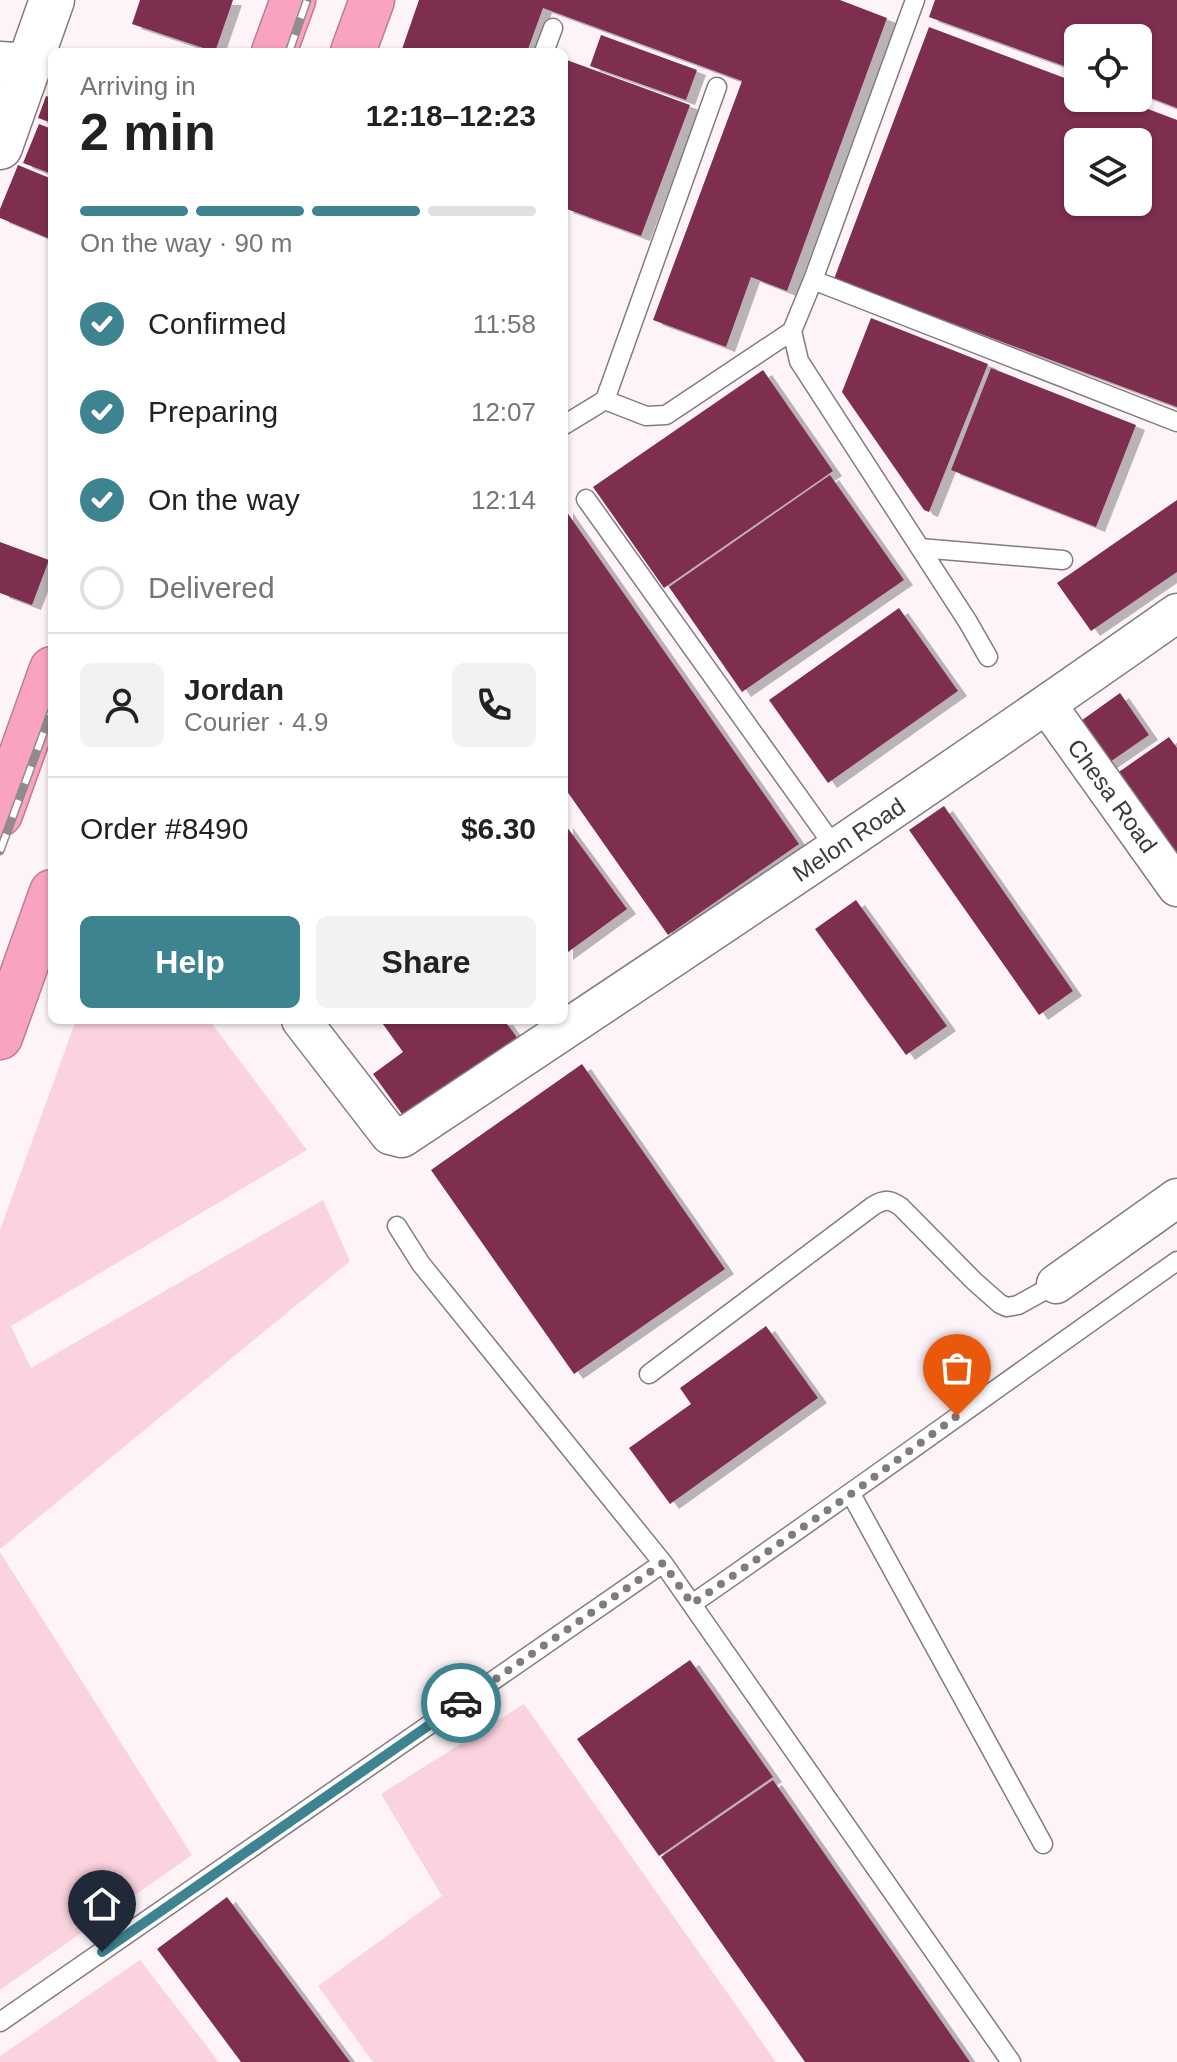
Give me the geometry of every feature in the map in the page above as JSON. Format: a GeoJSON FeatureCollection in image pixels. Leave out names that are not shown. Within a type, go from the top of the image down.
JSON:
{"type":"FeatureCollection","features":[{"type":"Feature","properties":{"kind":"highway"},"geometry":{"type":"LineString","coordinates":[[275,48],[293,0]]}},
{"type":"Feature","properties":{"kind":"highway"},"geometry":{"type":"LineString","coordinates":[[354,48],[372,0]]}},
{"type":"Feature","properties":{"kind":"highway"},"geometry":{"type":"LineString","coordinates":[[0,814],[48,680]]}},
{"type":"Feature","properties":{"kind":"highway"},"geometry":{"type":"LineString","coordinates":[[0,1037],[48,903]]}},
{"type":"Feature","properties":{"kind":"street"},"geometry":{"type":"LineString","coordinates":[[0,147],[15,62],[52,0]]}},
{"type":"Feature","properties":{"kind":"street","name":"Melon Road"},"geometry":{"type":"LineString","coordinates":[[304,1024],[390,1135],[402,1138],[836,849],[1177,613]]}},
{"type":"Feature","properties":{"kind":"street","name":"Chesa Road"},"geometry":{"type":"LineString","coordinates":[[1047,705],[1177,887]]}},
{"type":"Feature","properties":{"kind":"street"},"geometry":{"type":"LineString","coordinates":[[1056,1284],[1177,1198]]}},
{"type":"Feature","properties":{"kind":"lane"},"geometry":{"type":"LineString","coordinates":[[605,400],[646,416],[666,415],[792,331],[915,0]]}},
{"type":"Feature","properties":{"kind":"lane"},"geometry":{"type":"LineString","coordinates":[[546,48],[553,28]]}},
{"type":"Feature","properties":{"kind":"lane"},"geometry":{"type":"LineString","coordinates":[[568,423],[605,400],[717,87]]}},
{"type":"Feature","properties":{"kind":"lane"},"geometry":{"type":"LineString","coordinates":[[813,280],[1177,422]]}},
{"type":"Feature","properties":{"kind":"lane"},"geometry":{"type":"LineString","coordinates":[[792,331],[799,361],[988,657]]}},
{"type":"Feature","properties":{"kind":"lane"},"geometry":{"type":"LineString","coordinates":[[586,499],[836,849]]}},
{"type":"Feature","properties":{"kind":"lane"},"geometry":{"type":"LineString","coordinates":[[920,548],[1063,560]]}},
{"type":"Feature","properties":{"kind":"lane"},"geometry":{"type":"LineString","coordinates":[[649,1374],[873,1206],[886,1200],[901,1207],[1000,1304],[1007,1307],[1018,1305],[1056,1284]]}},
{"type":"Feature","properties":{"kind":"lane"},"geometry":{"type":"LineString","coordinates":[[397,1226],[421,1264],[663,1563],[1011,2062]]}},
{"type":"Feature","properties":{"kind":"lane"},"geometry":{"type":"LineString","coordinates":[[692,1604],[1177,1261]]}},
{"type":"Feature","properties":{"kind":"lane"},"geometry":{"type":"LineString","coordinates":[[851,1494],[1043,1844]]}},
{"type":"Feature","properties":{"kind":"lane"},"geometry":{"type":"LineString","coordinates":[[0,2022],[663,1563]]}},
{"type":"Feature","properties":{"kind":"shaded area"},"geometry":{"type":"Polygon","coordinates":[[[75,1024],[212,1024],[307,1150],[11,1326],[31,1368],[323,1200],[350,1261],[0,1549],[0,1230],[75,1024]]]}},
{"type":"Feature","properties":{"kind":"shaded area"},"geometry":{"type":"Polygon","coordinates":[[[0,1552],[192,1855],[0,1990],[0,1552]]]}},
{"type":"Feature","properties":{"kind":"shaded area"},"geometry":{"type":"Polygon","coordinates":[[[524,1704],[776,2062],[373,2062],[318,1986],[442,1896],[381,1794],[524,1704]]]}},
{"type":"Feature","properties":{"kind":"shaded area"},"geometry":{"type":"Polygon","coordinates":[[[140,1960],[219,2062],[0,2062],[0,2056],[140,1960]]]}},
{"type":"Feature","properties":{"kind":"building"},"geometry":{"type":"Polygon","coordinates":[[[140,0],[233,0],[216,48],[203,48],[132,24],[140,0]]]}},
{"type":"Feature","properties":{"kind":"building"},"geometry":{"type":"Polygon","coordinates":[[[419,0],[840,0],[887,18],[787,291],[751,277],[726,347],[653,320],[742,81],[543,8],[528,48],[402,48],[419,0]]]}},
{"type":"Feature","properties":{"kind":"building"},"geometry":{"type":"Polygon","coordinates":[[[935,0],[1177,0],[1177,108],[1152,98],[1152,24],[1064,24],[1064,66],[929,17],[935,0]]]}},
{"type":"Feature","properties":{"kind":"building"},"geometry":{"type":"Polygon","coordinates":[[[929,27],[1064,78],[1064,112],[1152,111],[1177,120],[1177,407],[834,279],[929,27]]]}},
{"type":"Feature","properties":{"kind":"building"},"geometry":{"type":"Polygon","coordinates":[[[601,35],[697,70],[686,100],[590,66],[601,35]]]}},
{"type":"Feature","properties":{"kind":"building"},"geometry":{"type":"Polygon","coordinates":[[[568,60],[690,105],[641,236],[568,209],[568,60]]]}},
{"type":"Feature","properties":{"kind":"building"},"geometry":{"type":"Polygon","coordinates":[[[46,96],[48,97],[48,122],[38,118],[46,96]]]}},
{"type":"Feature","properties":{"kind":"building"},"geometry":{"type":"Polygon","coordinates":[[[39,124],[48,127],[48,172],[23,163],[39,124]]]}},
{"type":"Feature","properties":{"kind":"building"},"geometry":{"type":"Polygon","coordinates":[[[18,165],[48,177],[48,238],[0,218],[0,209],[18,165]]]}},
{"type":"Feature","properties":{"kind":"building"},"geometry":{"type":"Polygon","coordinates":[[[871,318],[988,364],[929,512],[924,510],[842,392],[871,318]]]}},
{"type":"Feature","properties":{"kind":"building"},"geometry":{"type":"Polygon","coordinates":[[[991,368],[1136,425],[1096,527],[951,470],[991,368]]]}},
{"type":"Feature","properties":{"kind":"building"},"geometry":{"type":"Polygon","coordinates":[[[763,370],[833,471],[664,588],[593,487],[763,370]]]}},
{"type":"Feature","properties":{"kind":"building"},"geometry":{"type":"Polygon","coordinates":[[[830,475],[904,580],[742,692],[669,587],[830,475]]]}},
{"type":"Feature","properties":{"kind":"building"},"geometry":{"type":"Polygon","coordinates":[[[1177,500],[1177,572],[1091,631],[1057,583],[1177,500]]]}},
{"type":"Feature","properties":{"kind":"building"},"geometry":{"type":"Polygon","coordinates":[[[568,514],[799,844],[668,935],[568,793],[568,514]]]}},
{"type":"Feature","properties":{"kind":"building"},"geometry":{"type":"Polygon","coordinates":[[[0,542],[48,560],[32,605],[0,593],[0,542]]]}},
{"type":"Feature","properties":{"kind":"building"},"geometry":{"type":"Polygon","coordinates":[[[899,608],[958,691],[828,783],[769,700],[899,608]]]}},
{"type":"Feature","properties":{"kind":"building"},"geometry":{"type":"Polygon","coordinates":[[[1120,693],[1149,735],[1107,764],[1078,723],[1120,693]]]}},
{"type":"Feature","properties":{"kind":"building"},"geometry":{"type":"Polygon","coordinates":[[[1169,737],[1177,748],[1177,861],[1116,774],[1169,737]]]}},
{"type":"Feature","properties":{"kind":"building"},"geometry":{"type":"Polygon","coordinates":[[[944,806],[1073,991],[1039,1015],[909,830],[944,806]]]}},
{"type":"Feature","properties":{"kind":"building"},"geometry":{"type":"Polygon","coordinates":[[[568,828],[627,909],[568,952],[568,828]]]}},
{"type":"Feature","properties":{"kind":"building"},"geometry":{"type":"Polygon","coordinates":[[[856,900],[947,1026],[906,1055],[815,929],[856,900]]]}},
{"type":"Feature","properties":{"kind":"building"},"geometry":{"type":"Polygon","coordinates":[[[383,1024],[507,1024],[519,1040],[407,1121],[373,1074],[403,1052],[383,1024]]]}},
{"type":"Feature","properties":{"kind":"building"},"geometry":{"type":"Polygon","coordinates":[[[582,1064],[725,1269],[574,1374],[431,1170],[582,1064]]]}},
{"type":"Feature","properties":{"kind":"building"},"geometry":{"type":"Polygon","coordinates":[[[766,1326],[818,1398],[670,1504],[629,1448],[691,1404],[680,1388],[766,1326]]]}},
{"type":"Feature","properties":{"kind":"building"},"geometry":{"type":"Polygon","coordinates":[[[690,1660],[773,1777],[659,1856],[577,1739],[690,1660]]]}},
{"type":"Feature","properties":{"kind":"building"},"geometry":{"type":"Polygon","coordinates":[[[773,1780],[970,2062],[805,2062],[661,1857],[773,1780]]]}},
{"type":"Feature","properties":{"kind":"building"},"geometry":{"type":"Polygon","coordinates":[[[227,1897],[350,2062],[241,2062],[157,1949],[227,1897]]]}},
{"type":"Feature","properties":{"kind":"railway"},"geometry":{"type":"LineString","coordinates":[[290,48],[307,0]]}},
{"type":"Feature","properties":{"kind":"railway"},"geometry":{"type":"LineString","coordinates":[[0,851],[48,721]]}},
{"type":"Feature","properties":{"kind":"way so far"},"geometry":{"type":"LineString","coordinates":[[461,1703],[663,1563],[692,1604],[957,1416]]}},
{"type":"Feature","properties":{"kind":"route"},"geometry":{"type":"LineString","coordinates":[[102,1952],[461,1703]]}}]}
